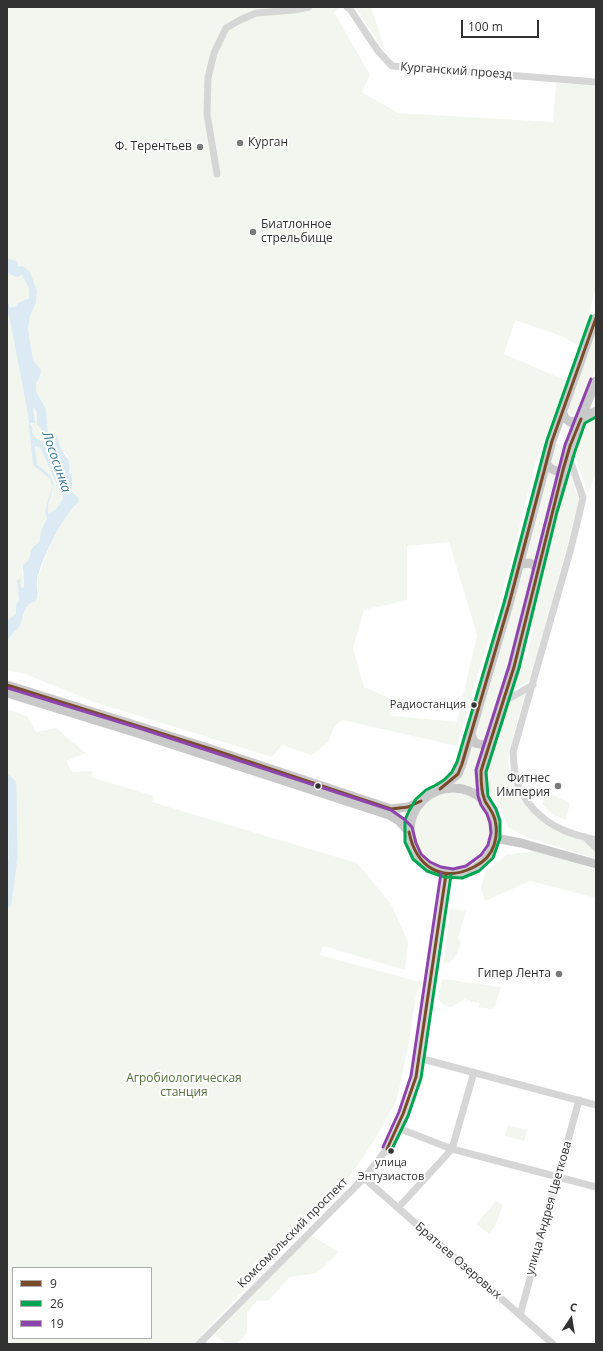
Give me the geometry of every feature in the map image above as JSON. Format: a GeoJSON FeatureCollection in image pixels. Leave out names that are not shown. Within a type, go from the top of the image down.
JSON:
{"type":"FeatureCollection","features":[{"type":"Feature","properties":{"kind":"main road"},"geometry":{"type":"LineString","coordinates":[[7,685],[70,708],[391,809],[408,807],[421,801],[440,789],[458,774],[462,764],[493,661],[546,463],[562,411],[596,318]]}},
{"type":"Feature","properties":{"kind":"main road"},"geometry":{"type":"LineString","coordinates":[[485,801],[481,771],[514,667],[563,470],[596,381]]}},
{"type":"Feature","properties":{"kind":"main road"},"geometry":{"type":"LineString","coordinates":[[562,411],[565,418],[570,422],[581,419],[596,411]]}},
{"type":"Feature","properties":{"kind":"main road"},"geometry":{"type":"LineString","coordinates":[[546,463],[550,469],[558,471],[563,470]]}},
{"type":"Feature","properties":{"kind":"main road"},"geometry":{"type":"LineString","coordinates":[[520,564],[530,563],[538,568]]}},
{"type":"Feature","properties":{"kind":"main road"},"geometry":{"type":"LineString","coordinates":[[7,693],[70,708]]}},
{"type":"Feature","properties":{"kind":"main road"},"geometry":{"type":"LineString","coordinates":[[471,735],[475,743],[483,746],[490,742]]}},
{"type":"Feature","properties":{"kind":"main road"},"geometry":{"type":"LineString","coordinates":[[210,753],[389,815],[399,821],[409,832]]}},
{"type":"Feature","properties":{"kind":"main road"},"geometry":{"type":"LineString","coordinates":[[421,801],[410,820],[409,832],[411,844],[420,860],[433,870],[446,874],[470,871],[484,861],[492,850],[496,826],[493,814],[485,801],[476,794],[453,788],[440,789]]}},
{"type":"Feature","properties":{"kind":"main road"},"geometry":{"type":"LineString","coordinates":[[495,838],[521,843],[596,864]]}},
{"type":"Feature","properties":{"kind":"street"},"geometry":{"type":"LineString","coordinates":[[217,174],[207,114],[208,78],[214,53],[226,28],[256,13],[294,10],[309,7]]}},
{"type":"Feature","properties":{"kind":"street","name":"Курганский проезд"},"geometry":{"type":"LineString","coordinates":[[347,7],[350,9],[378,51],[392,66],[596,82]]}},
{"type":"Feature","properties":{"kind":"street"},"geometry":{"type":"LineString","coordinates":[[568,454],[583,498],[571,548],[513,752],[516,779],[526,800],[544,819],[564,831],[596,840]]}},
{"type":"Feature","properties":{"kind":"street"},"geometry":{"type":"LineString","coordinates":[[503,702],[533,685]]}},
{"type":"Feature","properties":{"kind":"street"},"geometry":{"type":"LineString","coordinates":[[585,837],[596,848]]}},
{"type":"Feature","properties":{"kind":"street","name":"Комсомольский проспект"},"geometry":{"type":"LineString","coordinates":[[199,1344],[364,1178],[387,1148],[398,1128],[411,1096],[416,1077],[446,874]]}},
{"type":"Feature","properties":{"kind":"street"},"geometry":{"type":"LineString","coordinates":[[419,1058],[596,1105]]}},
{"type":"Feature","properties":{"kind":"street"},"geometry":{"type":"LineString","coordinates":[[398,1208],[452,1149],[474,1072]]}},
{"type":"Feature","properties":{"kind":"street","name":"улица Андрея Цветкова"},"geometry":{"type":"LineString","coordinates":[[520,1315],[579,1100]]}},
{"type":"Feature","properties":{"kind":"street"},"geometry":{"type":"LineString","coordinates":[[398,1128],[452,1149],[596,1186]]}},
{"type":"Feature","properties":{"kind":"street","name":"Братьев Озеровых"},"geometry":{"type":"LineString","coordinates":[[364,1178],[553,1344]]}},
{"type":"Feature","properties":{"kind":"green space"},"geometry":{"type":"Polygon","coordinates":[[[7,7],[343,7],[334,12],[370,75],[362,92],[398,113],[553,122],[556,83],[596,85],[596,286],[581,347],[561,336],[515,320],[504,354],[567,381],[534,467],[512,558],[457,746],[342,720],[334,727],[328,742],[312,755],[282,745],[272,757],[94,702],[25,674],[7,670],[7,640],[20,626],[25,609],[30,602],[39,595],[38,579],[48,550],[66,517],[78,503],[72,492],[72,475],[69,473],[68,457],[62,451],[57,435],[48,433],[46,409],[36,391],[36,382],[41,370],[33,360],[28,329],[30,316],[36,303],[37,291],[16,261],[7,258],[7,7]],[[449,542],[407,546],[407,600],[364,610],[353,648],[364,687],[389,698],[392,716],[457,722],[477,635],[449,542]]]}},
{"type":"Feature","properties":{"kind":"green space"},"geometry":{"type":"Polygon","coordinates":[[[355,7],[371,7],[386,53],[355,7]]]}},
{"type":"Feature","properties":{"kind":"green space"},"geometry":{"type":"Polygon","coordinates":[[[7,273],[16,277],[21,274],[29,289],[29,298],[18,303],[15,307],[10,307],[7,300],[7,273]]]}},
{"type":"Feature","properties":{"kind":"green space"},"geometry":{"type":"Polygon","coordinates":[[[7,311],[27,409],[33,464],[50,479],[52,486],[45,511],[47,519],[42,528],[39,542],[32,548],[28,561],[22,571],[24,587],[21,588],[17,581],[19,600],[16,605],[16,614],[7,620],[7,311]]]}},
{"type":"Feature","properties":{"kind":"green space"},"geometry":{"type":"Polygon","coordinates":[[[596,333],[596,367],[578,414],[571,415],[566,410],[596,333]]]}},
{"type":"Feature","properties":{"kind":"green space"},"geometry":{"type":"Polygon","coordinates":[[[34,407],[37,413],[37,425],[41,429],[45,438],[43,441],[37,439],[32,433],[33,428],[30,424],[36,419],[33,410],[34,407]]]}},
{"type":"Feature","properties":{"kind":"green space"},"geometry":{"type":"Polygon","coordinates":[[[596,419],[596,473],[588,493],[574,454],[579,438],[587,423],[596,419]]]}},
{"type":"Feature","properties":{"kind":"green space"},"geometry":{"type":"Polygon","coordinates":[[[556,444],[565,447],[559,467],[554,467],[550,463],[556,444]]]}},
{"type":"Feature","properties":{"kind":"green space"},"geometry":{"type":"Polygon","coordinates":[[[34,446],[41,449],[63,498],[57,508],[49,514],[48,505],[53,482],[50,475],[37,464],[34,446]]]}},
{"type":"Feature","properties":{"kind":"green space"},"geometry":{"type":"Polygon","coordinates":[[[547,470],[552,474],[558,475],[510,660],[477,766],[475,778],[477,791],[466,785],[453,784],[466,764],[499,655],[526,559],[547,470]]]}},
{"type":"Feature","properties":{"kind":"green space"},"geometry":{"type":"Polygon","coordinates":[[[569,472],[579,501],[531,679],[512,691],[519,665],[526,658],[533,630],[531,620],[569,472]]]}},
{"type":"Feature","properties":{"kind":"green space"},"geometry":{"type":"Polygon","coordinates":[[[526,692],[513,736],[508,761],[511,781],[519,798],[536,816],[558,832],[585,841],[596,853],[596,859],[526,837],[508,827],[500,807],[487,788],[485,776],[508,702],[526,692]]]}},
{"type":"Feature","properties":{"kind":"green space","name":"Агробиологическая станция"},"geometry":{"type":"Polygon","coordinates":[[[7,709],[27,716],[36,732],[56,728],[86,753],[66,761],[73,772],[93,771],[91,777],[154,796],[152,802],[357,863],[391,904],[408,942],[405,970],[323,946],[320,955],[424,983],[417,990],[408,1047],[397,1099],[374,1141],[351,1175],[201,1336],[210,1344],[7,1344],[7,709]]]}},
{"type":"Feature","properties":{"kind":"green space"},"geometry":{"type":"Polygon","coordinates":[[[444,792],[460,792],[474,798],[485,809],[491,823],[491,839],[485,853],[474,864],[460,870],[444,870],[430,864],[419,853],[413,839],[413,823],[419,809],[430,798],[444,792]]]}},
{"type":"Feature","properties":{"kind":"green space"},"geometry":{"type":"Polygon","coordinates":[[[549,793],[570,803],[566,820],[554,815],[542,804],[549,793]]]}},
{"type":"Feature","properties":{"kind":"green space"},"geometry":{"type":"Polygon","coordinates":[[[534,851],[596,869],[596,898],[530,881],[485,901],[481,887],[485,873],[506,855],[534,851]]]}},
{"type":"Feature","properties":{"kind":"green space"},"geometry":{"type":"Polygon","coordinates":[[[450,908],[466,911],[458,939],[461,941],[457,954],[450,963],[444,962],[450,908]]]}},
{"type":"Feature","properties":{"kind":"green space"},"geometry":{"type":"Polygon","coordinates":[[[442,979],[501,987],[495,1006],[491,1009],[477,1007],[480,1005],[478,1002],[475,1003],[474,1001],[471,1003],[469,1000],[467,1001],[465,999],[450,1007],[442,1004],[439,1000],[442,979]]]}},
{"type":"Feature","properties":{"kind":"green space"},"geometry":{"type":"Polygon","coordinates":[[[508,1125],[527,1130],[524,1141],[505,1136],[508,1125]]]}},
{"type":"Feature","properties":{"kind":"green space"},"geometry":{"type":"Polygon","coordinates":[[[496,1201],[503,1205],[495,1226],[489,1234],[476,1224],[496,1201]]]}},
{"type":"Feature","properties":{"kind":"green space"},"geometry":{"type":"Polygon","coordinates":[[[310,1235],[339,1252],[317,1273],[290,1277],[268,1301],[257,1301],[247,1312],[247,1333],[237,1344],[226,1344],[214,1335],[310,1235]]]}},
{"type":"Feature","properties":{"kind":"water"},"geometry":{"type":"Polygon","coordinates":[[[7,258],[16,261],[19,267],[23,266],[30,272],[37,291],[36,303],[30,316],[28,329],[33,360],[41,370],[39,379],[36,382],[36,391],[46,409],[48,433],[57,435],[62,451],[69,460],[69,473],[72,475],[72,492],[79,498],[78,503],[66,517],[47,551],[37,581],[38,593],[35,602],[30,603],[25,609],[20,626],[7,640],[7,620],[16,614],[16,605],[19,600],[17,581],[20,578],[21,588],[24,587],[23,565],[28,561],[32,548],[39,542],[42,528],[47,519],[45,511],[52,486],[50,479],[33,465],[27,409],[7,311],[7,300],[10,307],[15,307],[18,303],[29,298],[29,289],[22,275],[16,277],[7,273],[7,258]],[[34,407],[33,411],[35,423],[30,424],[33,428],[32,433],[37,439],[43,441],[45,438],[41,429],[37,425],[37,413],[34,407]],[[35,446],[37,464],[50,475],[53,482],[48,505],[49,514],[57,508],[63,498],[41,449],[35,446]]]}},
{"type":"Feature","properties":{"kind":"waterway","name":"Лососинка"},"geometry":{"type":"LineString","coordinates":[[7,779],[12,784],[13,858],[7,903]]}},
{"type":"Feature","properties":{"kind":"transit line","name":"26"},"geometry":{"type":"LineString","coordinates":[[591,316],[547,440],[504,603],[457,762],[452,772],[444,780],[426,790],[416,799],[405,820],[405,842],[413,859],[427,871],[444,877],[462,878],[479,871],[493,858],[500,838],[500,821],[496,809],[488,796],[486,772],[519,668],[557,512],[575,451],[585,423],[596,417]]}},
{"type":"Feature","properties":{"kind":"transit line","name":"9"},"geometry":{"type":"LineString","coordinates":[[440,789],[458,774],[462,764],[509,604],[552,441],[596,318]]}},
{"type":"Feature","properties":{"kind":"transit line","name":"19"},"geometry":{"type":"LineString","coordinates":[[8,688],[139,728],[391,810],[412,827],[416,843],[421,854],[430,862],[441,867],[453,869],[466,866],[481,855],[488,845],[491,833],[490,823],[478,796],[476,770],[509,666],[565,445],[591,379]]}},
{"type":"Feature","properties":{"kind":"transit line","name":"9"},"geometry":{"type":"LineString","coordinates":[[409,832],[412,844],[417,854],[432,869],[441,872],[462,872],[474,867],[487,858],[493,849],[496,836],[496,826],[494,817],[483,795],[481,771],[514,667],[563,470],[570,446],[581,419]]}},
{"type":"Feature","properties":{"kind":"transit line","name":"9"},"geometry":{"type":"LineString","coordinates":[[7,685],[211,749],[391,809],[408,807],[421,801]]}},
{"type":"Feature","properties":{"kind":"transit line","name":"19"},"geometry":{"type":"LineString","coordinates":[[383,1147],[399,1112],[411,1076],[441,873]]}},
{"type":"Feature","properties":{"kind":"transit line","name":"9"},"geometry":{"type":"LineString","coordinates":[[387,1149],[403,1114],[416,1077],[446,874]]}},
{"type":"Feature","properties":{"kind":"transit line","name":"26"},"geometry":{"type":"LineString","coordinates":[[391,1151],[408,1116],[421,1078],[451,875]]}},
{"type":"Feature","properties":{"kind":"place","name":"Курган"},"geometry":{"type":"Point","coordinates":[240,143]}},
{"type":"Feature","properties":{"kind":"place","name":"Ф. Терентьев"},"geometry":{"type":"Point","coordinates":[200,147]}},
{"type":"Feature","properties":{"kind":"place","name":"Биатлонное стрельбище"},"geometry":{"type":"Point","coordinates":[253,232]}},
{"type":"Feature","properties":{"kind":"place","name":"Радиостанция"},"geometry":{"type":"Point","coordinates":[474,705]}},
{"type":"Feature","properties":{"kind":"place","name":"Фитнес Империя"},"geometry":{"type":"Point","coordinates":[558,786]}},
{"type":"Feature","properties":{"kind":"place","name":"Гипер Лента"},"geometry":{"type":"Point","coordinates":[559,974]}},
{"type":"Feature","properties":{"kind":"place","name":"улица Энтузиастов"},"geometry":{"type":"Point","coordinates":[391,1151]}}]}
